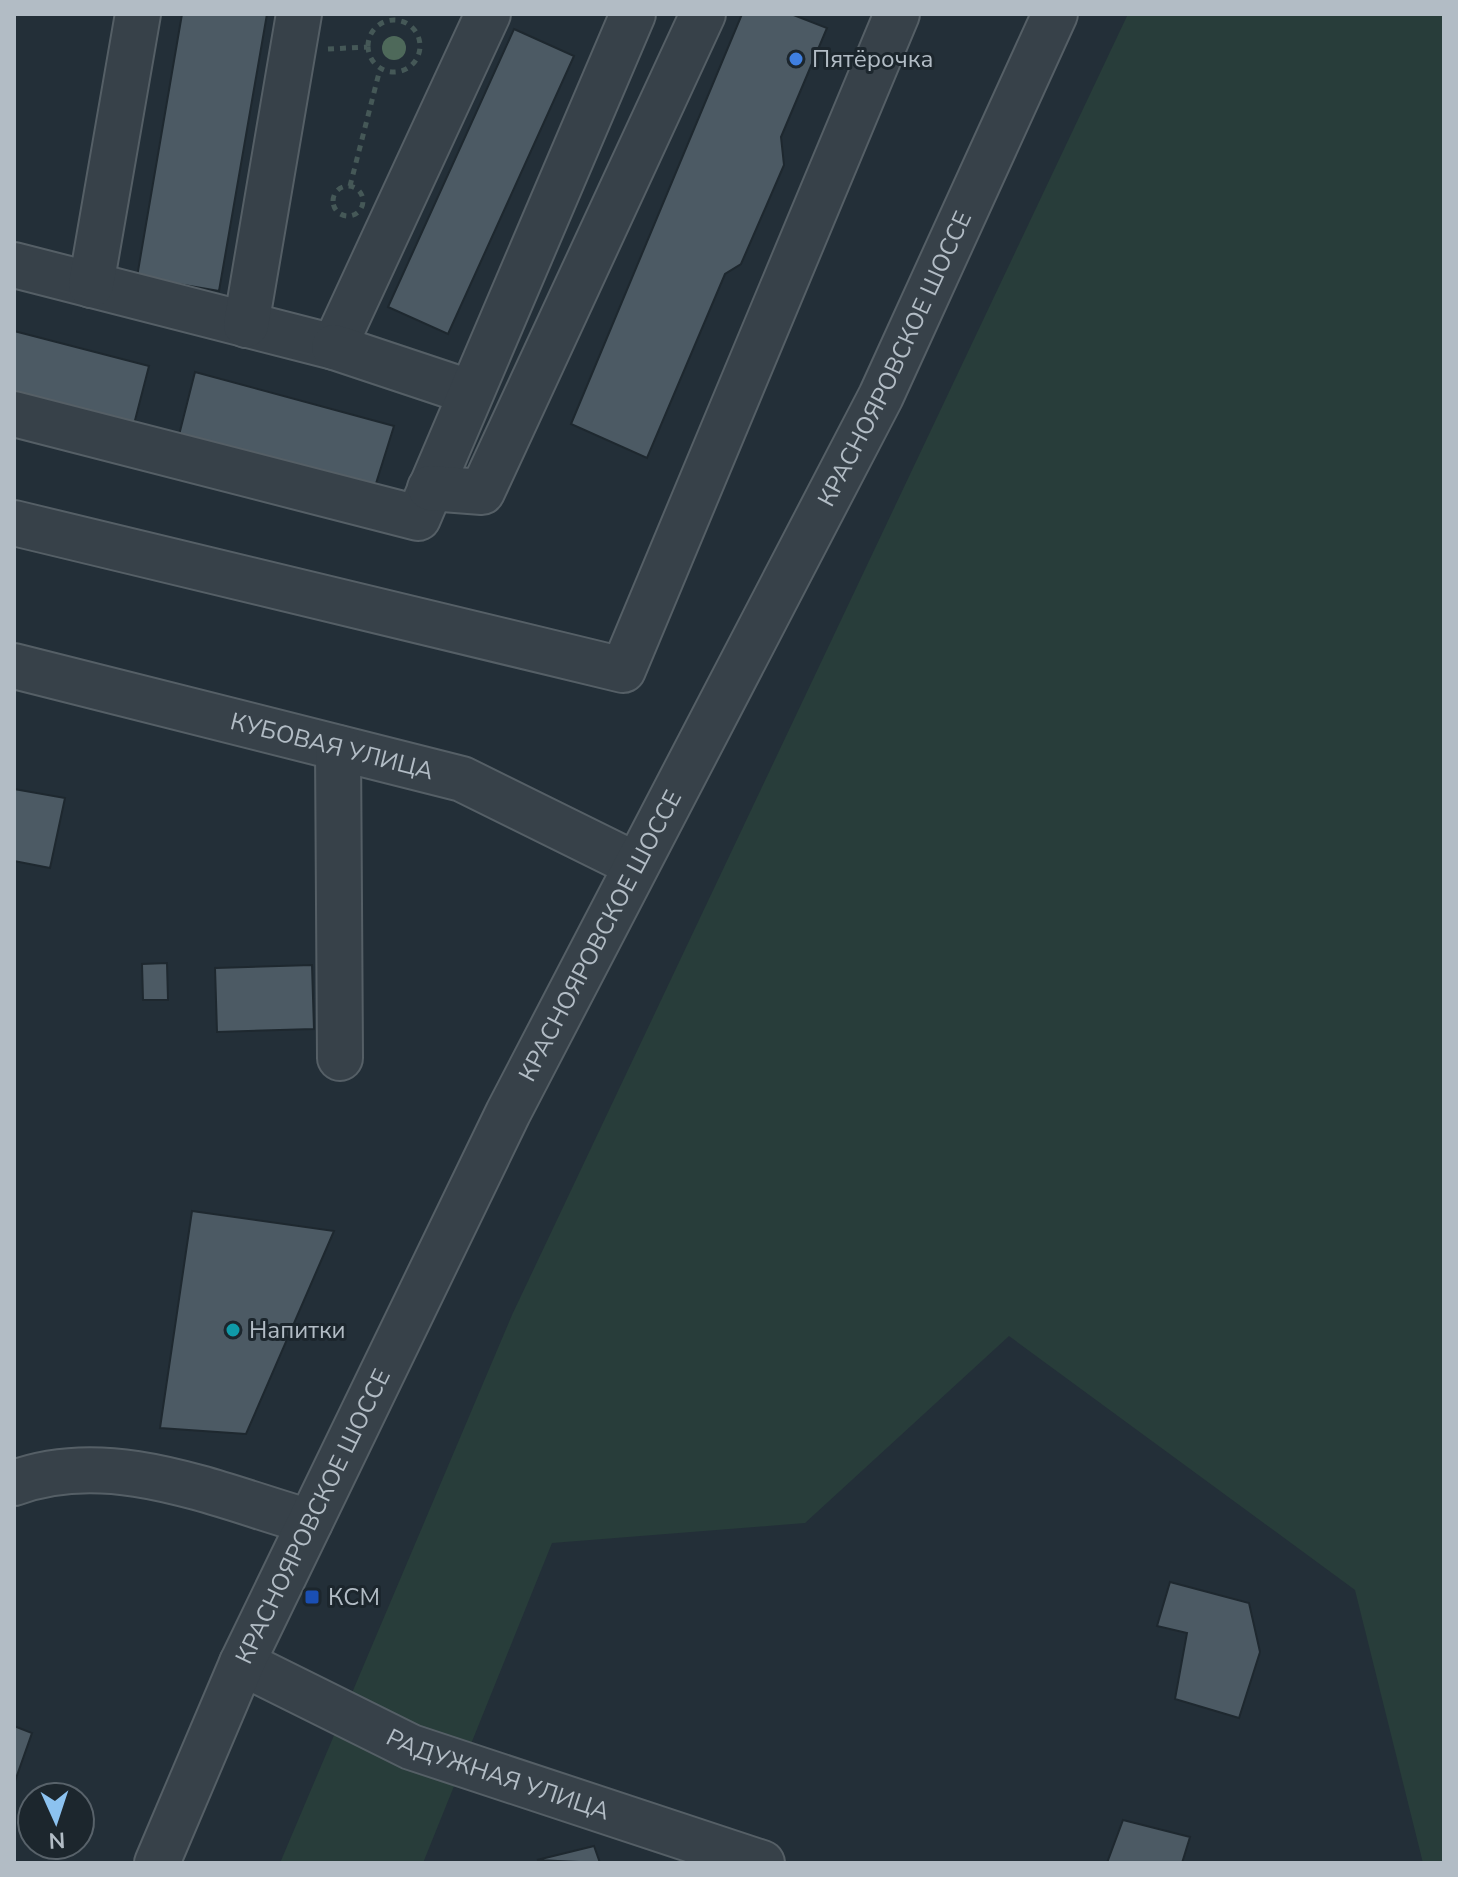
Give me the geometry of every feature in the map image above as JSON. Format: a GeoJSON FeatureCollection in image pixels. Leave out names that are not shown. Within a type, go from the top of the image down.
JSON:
{"type":"FeatureCollection","features":[{"type":"Feature","properties":{"kind":"street"},"geometry":{"type":"LineString","coordinates":[[91,285],[138,14]]}},
{"type":"Feature","properties":{"kind":"street"},"geometry":{"type":"LineString","coordinates":[[246,325],[299,14]]}},
{"type":"Feature","properties":{"kind":"street"},"geometry":{"type":"LineString","coordinates":[[334,347],[488,14]]}},
{"type":"Feature","properties":{"kind":"street"},"geometry":{"type":"LineString","coordinates":[[14,414],[418,518],[469,392],[633,14]]}},
{"type":"Feature","properties":{"kind":"street"},"geometry":{"type":"LineString","coordinates":[[430,488],[482,492],[703,14]]}},
{"type":"Feature","properties":{"kind":"street"},"geometry":{"type":"LineString","coordinates":[[14,523],[623,670],[897,14]]}},
{"type":"Feature","properties":{"kind":"street","name":"КРАСНОЯРОВСКОЕ ШОССЕ"},"geometry":{"type":"LineString","coordinates":[[157,1863],[242,1663],[508,1113],[881,396],[1055,14]]}},
{"type":"Feature","properties":{"kind":"street"},"geometry":{"type":"LineString","coordinates":[[14,265],[334,347],[469,392]]}},
{"type":"Feature","properties":{"kind":"street","name":"КУБОВАЯ УЛИЦА"},"geometry":{"type":"LineString","coordinates":[[14,666],[462,779],[636,865]]}},
{"type":"Feature","properties":{"kind":"street"},"geometry":{"type":"LineString","coordinates":[[338,748],[340,1058]]}},
{"type":"Feature","properties":{"kind":"street"},"geometry":{"type":"LineString","coordinates":[[14,1483],[35,1475],[133,1470],[310,1522]]}},
{"type":"Feature","properties":{"kind":"street","name":"РАДУЖНАЯ УЛИЦА"},"geometry":{"type":"LineString","coordinates":[[242,1663],[411,1747],[762,1863]]}},
{"type":"Feature","properties":{"kind":"path"},"geometry":{"type":"LineString","coordinates":[[389,14],[416,32],[420,49],[412,64],[397,72],[380,69],[369,55],[368,38],[378,24],[395,19]]}},
{"type":"Feature","properties":{"kind":"path"},"geometry":{"type":"LineString","coordinates":[[350,186],[380,69]]}},
{"type":"Feature","properties":{"kind":"path"},"geometry":{"type":"LineString","coordinates":[[350,186],[361,193],[363,202],[356,213],[346,215],[334,206],[334,196],[340,188],[350,186]]}},
{"type":"Feature","properties":{"kind":"green space"},"geometry":{"type":"Polygon","coordinates":[[[1128,14],[1444,14],[1444,1863],[1423,1863],[1355,1590],[1009,1336],[805,1523],[552,1543],[423,1863],[280,1863],[512,1315],[1128,14]]]}},
{"type":"Feature","properties":{"kind":"building"},"geometry":{"type":"Polygon","coordinates":[[[182,14],[267,14],[219,291],[137,277],[182,14]]]}},
{"type":"Feature","properties":{"kind":"building"},"geometry":{"type":"Polygon","coordinates":[[[742,14],[791,14],[827,28],[781,137],[784,165],[741,264],[725,274],[647,458],[571,424],[742,14]]]}},
{"type":"Feature","properties":{"kind":"building"},"geometry":{"type":"Polygon","coordinates":[[[514,29],[574,56],[448,334],[388,307],[514,29]]]}},
{"type":"Feature","properties":{"kind":"building"},"geometry":{"type":"Polygon","coordinates":[[[14,331],[149,366],[132,432],[14,402],[14,331]]]}},
{"type":"Feature","properties":{"kind":"building"},"geometry":{"type":"Polygon","coordinates":[[[195,372],[394,426],[373,493],[177,443],[195,372]]]}},
{"type":"Feature","properties":{"kind":"building"},"geometry":{"type":"Polygon","coordinates":[[[14,789],[65,798],[50,868],[14,861],[14,789]]]}},
{"type":"Feature","properties":{"kind":"building"},"geometry":{"type":"Polygon","coordinates":[[[167,963],[168,1000],[143,1000],[142,964],[167,963]]]}},
{"type":"Feature","properties":{"kind":"building"},"geometry":{"type":"Polygon","coordinates":[[[312,965],[314,1029],[217,1032],[215,968],[312,965]]]}},
{"type":"Feature","properties":{"kind":"building","name":"Напитки"},"geometry":{"type":"Polygon","coordinates":[[[192,1211],[334,1231],[246,1434],[160,1428],[192,1211]]]}},
{"type":"Feature","properties":{"kind":"building"},"geometry":{"type":"Polygon","coordinates":[[[1170,1582],[1249,1603],[1260,1652],[1239,1718],[1175,1699],[1187,1633],[1157,1626],[1170,1582]]]}},
{"type":"Feature","properties":{"kind":"building"},"geometry":{"type":"Polygon","coordinates":[[[14,1726],[32,1733],[14,1784],[14,1726]]]}},
{"type":"Feature","properties":{"kind":"building"},"geometry":{"type":"Polygon","coordinates":[[[1123,1820],[1190,1837],[1182,1863],[1107,1863],[1123,1820]]]}},
{"type":"Feature","properties":{"kind":"building"},"geometry":{"type":"Polygon","coordinates":[[[594,1846],[600,1863],[537,1860],[594,1846]]]}},
{"type":"Feature","properties":{"kind":"place","name":"Пятёрочка"},"geometry":{"type":"Point","coordinates":[796,59]}},
{"type":"Feature","properties":{"kind":"place","name":"Напитки"},"geometry":{"type":"Point","coordinates":[233,1330]}},
{"type":"Feature","properties":{"kind":"place","name":"КСМ"},"geometry":{"type":"Point","coordinates":[312,1597]}}]}
